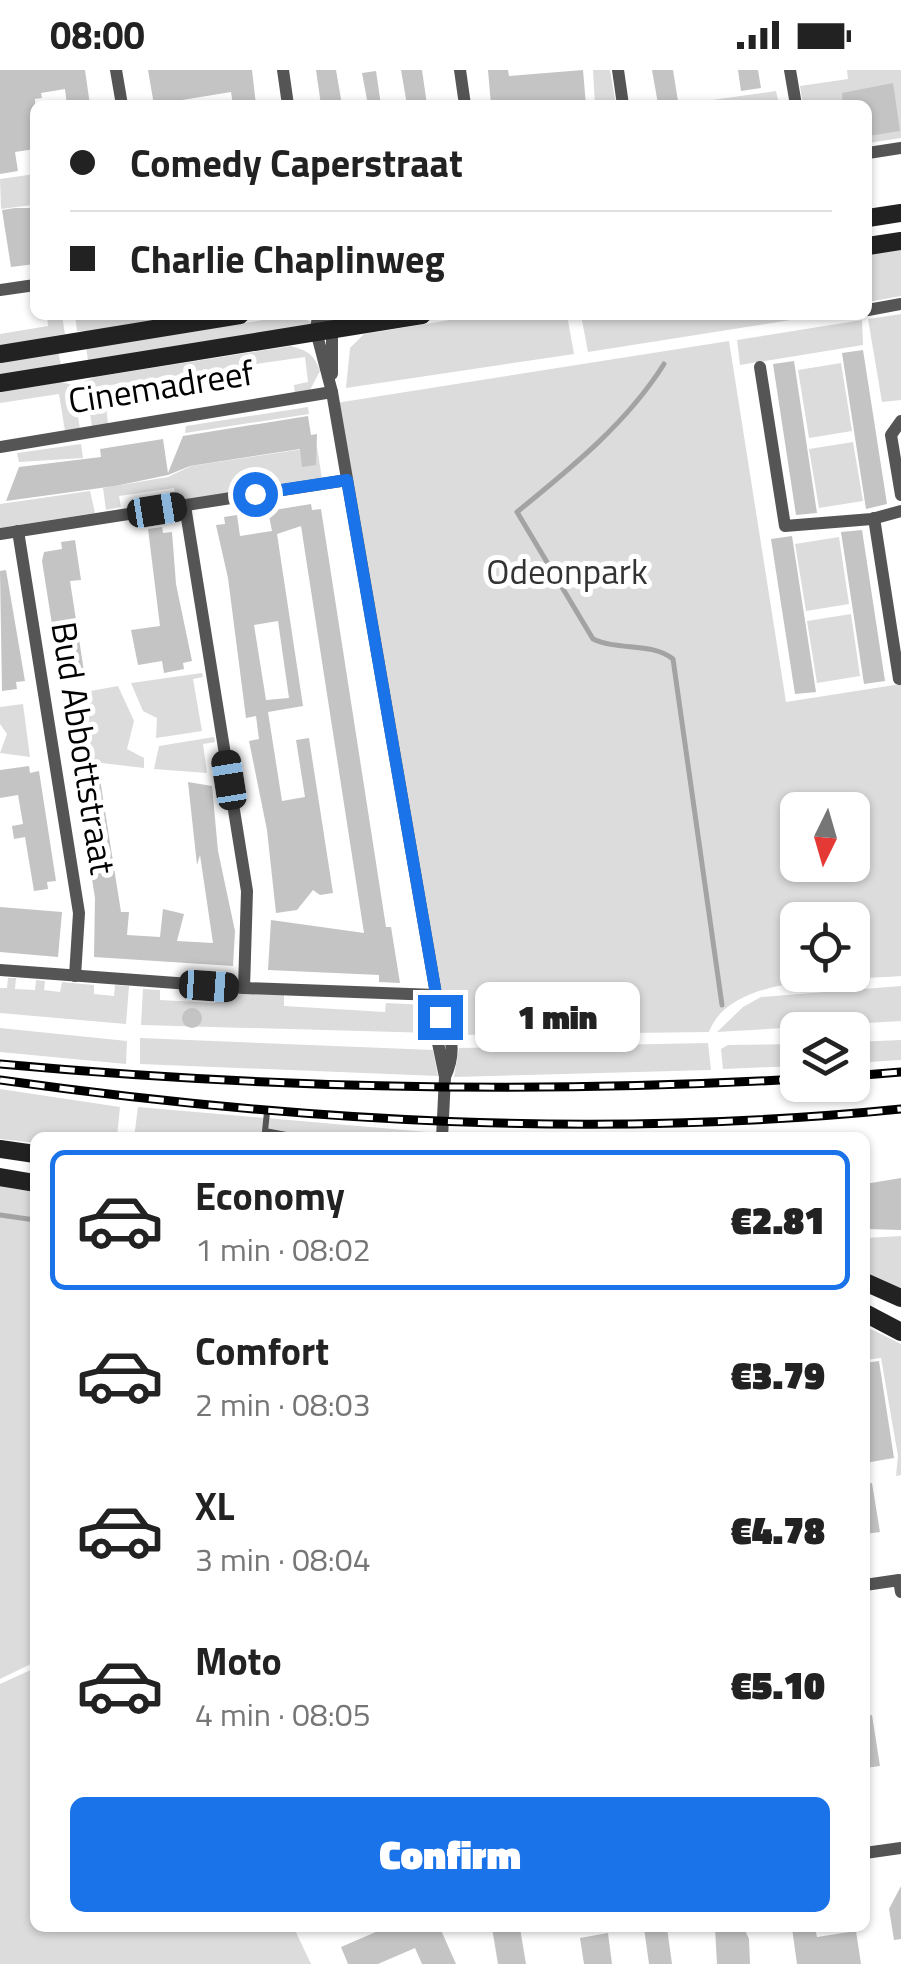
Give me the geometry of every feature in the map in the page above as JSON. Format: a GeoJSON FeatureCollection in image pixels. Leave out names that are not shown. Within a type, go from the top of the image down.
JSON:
{"type":"FeatureCollection","features":[{"type":"Feature","properties":{"kind":"main road"},"geometry":{"type":"LineString","coordinates":[[872,217],[901,213]]}},
{"type":"Feature","properties":{"kind":"main road"},"geometry":{"type":"LineString","coordinates":[[872,245],[901,240]]}},
{"type":"Feature","properties":{"kind":"main road","name":"Cinemadreef"},"geometry":{"type":"LineString","coordinates":[[0,354],[209,320]]}},
{"type":"Feature","properties":{"kind":"main road","name":"Cinemadreef"},"geometry":{"type":"LineString","coordinates":[[0,383],[323,323],[360,320]]}},
{"type":"Feature","properties":{"kind":"main road"},"geometry":{"type":"LineString","coordinates":[[0,1149],[30,1153]]}},
{"type":"Feature","properties":{"kind":"main road"},"geometry":{"type":"LineString","coordinates":[[0,1178],[30,1181]]}},
{"type":"Feature","properties":{"kind":"main road"},"geometry":{"type":"LineString","coordinates":[[870,1284],[901,1298]]}},
{"type":"Feature","properties":{"kind":"main road"},"geometry":{"type":"LineString","coordinates":[[870,1316],[901,1332]]}},
{"type":"Feature","properties":{"kind":"street"},"geometry":{"type":"LineString","coordinates":[[116,70],[121,100]]}},
{"type":"Feature","properties":{"kind":"street"},"geometry":{"type":"LineString","coordinates":[[282,70],[287,100]]}},
{"type":"Feature","properties":{"kind":"street"},"geometry":{"type":"LineString","coordinates":[[460,70],[465,100]]}},
{"type":"Feature","properties":{"kind":"street"},"geometry":{"type":"LineString","coordinates":[[618,70],[623,100]]}},
{"type":"Feature","properties":{"kind":"street"},"geometry":{"type":"LineString","coordinates":[[790,70],[795,100]]}},
{"type":"Feature","properties":{"kind":"street"},"geometry":{"type":"LineString","coordinates":[[872,153],[901,148]]}},
{"type":"Feature","properties":{"kind":"street"},"geometry":{"type":"LineString","coordinates":[[0,290],[30,286]]}},
{"type":"Feature","properties":{"kind":"street"},"geometry":{"type":"LineString","coordinates":[[872,309],[901,304]]}},
{"type":"Feature","properties":{"kind":"street"},"geometry":{"type":"LineString","coordinates":[[323,323],[440,1016],[438,1044],[445,1077],[442,1132]]}},
{"type":"Feature","properties":{"kind":"street"},"geometry":{"type":"LineString","coordinates":[[760,367],[786,526],[874,518],[901,511]]}},
{"type":"Feature","properties":{"kind":"street","name":"Cinemadreef"},"geometry":{"type":"LineString","coordinates":[[0,447],[332,392]]}},
{"type":"Feature","properties":{"kind":"street"},"geometry":{"type":"LineString","coordinates":[[901,421],[891,434],[901,494]]}},
{"type":"Feature","properties":{"kind":"street"},"geometry":{"type":"LineString","coordinates":[[0,534],[347,480]]}},
{"type":"Feature","properties":{"kind":"street"},"geometry":{"type":"LineString","coordinates":[[184,506],[247,891],[244,988]]}},
{"type":"Feature","properties":{"kind":"street"},"geometry":{"type":"LineString","coordinates":[[874,518],[899,679]]}},
{"type":"Feature","properties":{"kind":"street","name":"Bud Abbottstraat"},"geometry":{"type":"LineString","coordinates":[[18,531],[78,907],[75,976]]}},
{"type":"Feature","properties":{"kind":"street"},"geometry":{"type":"LineString","coordinates":[[0,970],[244,988],[436,995]]}},
{"type":"Feature","properties":{"kind":"street"},"geometry":{"type":"LineString","coordinates":[[870,1584],[899,1580],[901,1592]]}},
{"type":"Feature","properties":{"kind":"street"},"geometry":{"type":"LineString","coordinates":[[870,1852],[901,1848]]}},
{"type":"Feature","properties":{"kind":"lane"},"geometry":{"type":"LineString","coordinates":[[267,1112],[265,1131],[270,1132]]}},
{"type":"Feature","properties":{"kind":"green space"},"geometry":{"type":"Polygon","coordinates":[[[593,70],[610,70],[615,100],[595,100],[593,70]]]}},
{"type":"Feature","properties":{"kind":"green space"},"geometry":{"type":"Polygon","coordinates":[[[847,70],[901,70],[901,138],[872,142],[872,100],[802,100],[800,86],[848,79],[847,70]]]}},
{"type":"Feature","properties":{"kind":"green space"},"geometry":{"type":"Polygon","coordinates":[[[776,91],[778,100],[712,100],[776,91]]]}},
{"type":"Feature","properties":{"kind":"green space"},"geometry":{"type":"Polygon","coordinates":[[[30,175],[30,205],[1,209],[0,179],[30,175]]]}},
{"type":"Feature","properties":{"kind":"green space"},"geometry":{"type":"Polygon","coordinates":[[[901,249],[901,296],[872,301],[872,254],[901,249]]]}},
{"type":"Feature","properties":{"kind":"green space"},"geometry":{"type":"Polygon","coordinates":[[[901,314],[901,400],[882,402],[868,320],[901,314]]]}},
{"type":"Feature","properties":{"kind":"green space"},"geometry":{"type":"Polygon","coordinates":[[[47,320],[63,320],[65,334],[0,346],[0,334],[48,326],[47,320]]]}},
{"type":"Feature","properties":{"kind":"green space"},"geometry":{"type":"Polygon","coordinates":[[[76,320],[164,320],[88,332],[77,331],[76,320]]]}},
{"type":"Feature","properties":{"kind":"green space"},"geometry":{"type":"Polygon","coordinates":[[[264,320],[312,323],[309,327],[88,360],[86,347],[264,320]]]}},
{"type":"Feature","properties":{"kind":"green space"},"geometry":{"type":"Polygon","coordinates":[[[450,320],[568,320],[574,354],[346,388],[350,348],[364,334],[450,320]]]}},
{"type":"Feature","properties":{"kind":"green space"},"geometry":{"type":"Polygon","coordinates":[[[582,320],[791,320],[588,352],[582,320]]]}},
{"type":"Feature","properties":{"kind":"green space"},"geometry":{"type":"Polygon","coordinates":[[[862,320],[863,345],[740,365],[737,340],[862,320]]]}},
{"type":"Feature","properties":{"kind":"green space","name":"Odeonpark"},"geometry":{"type":"Polygon","coordinates":[[[729,341],[786,702],[901,684],[901,976],[870,978],[870,902],[780,902],[780,986],[741,999],[721,1013],[709,1032],[457,1035],[439,982],[336,403],[729,341]]]}},
{"type":"Feature","properties":{"kind":"green space"},"geometry":{"type":"Polygon","coordinates":[[[291,346],[310,354],[320,371],[309,392],[295,396],[294,385],[308,382],[305,357],[104,386],[108,424],[92,427],[85,381],[291,346]]]}},
{"type":"Feature","properties":{"kind":"green space"},"geometry":{"type":"Polygon","coordinates":[[[58,351],[61,365],[0,375],[0,360],[58,351]]]}},
{"type":"Feature","properties":{"kind":"green space"},"geometry":{"type":"Polygon","coordinates":[[[841,363],[852,431],[809,438],[798,370],[841,363]]]}},
{"type":"Feature","properties":{"kind":"green space"},"geometry":{"type":"Polygon","coordinates":[[[61,382],[73,385],[80,429],[65,431],[59,394],[0,403],[0,392],[61,382]]]}},
{"type":"Feature","properties":{"kind":"green space"},"geometry":{"type":"Polygon","coordinates":[[[308,407],[309,414],[185,433],[186,426],[308,407]]]}},
{"type":"Feature","properties":{"kind":"green space"},"geometry":{"type":"Polygon","coordinates":[[[853,442],[863,501],[819,508],[809,449],[853,442]]]}},
{"type":"Feature","properties":{"kind":"green space"},"geometry":{"type":"Polygon","coordinates":[[[81,444],[83,458],[19,462],[17,453],[81,444]]]}},
{"type":"Feature","properties":{"kind":"green space"},"geometry":{"type":"Polygon","coordinates":[[[317,447],[322,479],[177,502],[174,488],[119,496],[121,507],[106,510],[103,488],[168,477],[191,466],[317,447]]]}},
{"type":"Feature","properties":{"kind":"green space"},"geometry":{"type":"Polygon","coordinates":[[[90,491],[95,513],[0,528],[0,504],[90,491]]]}},
{"type":"Feature","properties":{"kind":"green space"},"geometry":{"type":"Polygon","coordinates":[[[839,537],[849,604],[806,611],[795,544],[839,537]]]}},
{"type":"Feature","properties":{"kind":"green space"},"geometry":{"type":"Polygon","coordinates":[[[851,614],[860,676],[817,683],[807,621],[851,614]]]}},
{"type":"Feature","properties":{"kind":"green space"},"geometry":{"type":"Polygon","coordinates":[[[202,673],[203,677],[193,679],[202,731],[156,738],[157,718],[143,711],[131,683],[202,673]]]}},
{"type":"Feature","properties":{"kind":"green space"},"geometry":{"type":"Polygon","coordinates":[[[118,686],[134,721],[127,749],[144,758],[144,768],[76,760],[63,696],[118,686]]]}},
{"type":"Feature","properties":{"kind":"green space"},"geometry":{"type":"Polygon","coordinates":[[[23,704],[30,757],[0,753],[7,734],[0,724],[0,707],[23,704]]]}},
{"type":"Feature","properties":{"kind":"green space"},"geometry":{"type":"Polygon","coordinates":[[[214,737],[215,742],[203,744],[207,773],[154,769],[159,746],[214,737]]]}},
{"type":"Feature","properties":{"kind":"green space"},"geometry":{"type":"Polygon","coordinates":[[[8,978],[16,978],[15,989],[35,990],[36,980],[45,981],[44,990],[60,992],[62,982],[94,985],[94,994],[114,996],[115,985],[129,986],[126,1024],[0,1013],[0,988],[7,988],[8,978]]]}},
{"type":"Feature","properties":{"kind":"green space"},"geometry":{"type":"Polygon","coordinates":[[[901,986],[901,1021],[870,1023],[870,1012],[780,1012],[780,1028],[717,1032],[743,1007],[761,997],[870,992],[870,988],[901,986]]]}},
{"type":"Feature","properties":{"kind":"green space"},"geometry":{"type":"Polygon","coordinates":[[[143,989],[160,990],[160,1000],[215,1003],[216,990],[284,994],[284,1006],[385,1012],[386,1003],[427,1005],[433,1012],[433,1033],[141,1025],[143,989]]]}},
{"type":"Feature","properties":{"kind":"green space"},"geometry":{"type":"Polygon","coordinates":[[[0,1028],[127,1041],[126,1064],[0,1052],[0,1028]]]}},
{"type":"Feature","properties":{"kind":"green space"},"geometry":{"type":"Polygon","coordinates":[[[140,1038],[433,1050],[438,1076],[140,1064],[140,1038]]]}},
{"type":"Feature","properties":{"kind":"green space"},"geometry":{"type":"Polygon","coordinates":[[[901,1040],[901,1060],[870,1062],[870,1041],[901,1040]]]}},
{"type":"Feature","properties":{"kind":"green space"},"geometry":{"type":"Polygon","coordinates":[[[708,1043],[711,1070],[454,1077],[459,1048],[708,1043]]]}},
{"type":"Feature","properties":{"kind":"green space"},"geometry":{"type":"Polygon","coordinates":[[[780,1044],[780,1067],[723,1069],[721,1049],[728,1045],[780,1044]]]}},
{"type":"Feature","properties":{"kind":"green space"},"geometry":{"type":"Polygon","coordinates":[[[0,1089],[120,1107],[118,1132],[30,1132],[30,1142],[0,1139],[0,1089]]]}},
{"type":"Feature","properties":{"kind":"green space"},"geometry":{"type":"Polygon","coordinates":[[[138,1107],[428,1132],[135,1132],[138,1107]]]}},
{"type":"Feature","properties":{"kind":"green space"},"geometry":{"type":"Polygon","coordinates":[[[0,1183],[30,1188],[30,1664],[0,1679],[0,1183]]]}},
{"type":"Feature","properties":{"kind":"green space"},"geometry":{"type":"Polygon","coordinates":[[[901,1236],[901,1289],[870,1276],[870,1238],[901,1236]]]}},
{"type":"Feature","properties":{"kind":"green space"},"geometry":{"type":"Polygon","coordinates":[[[870,1328],[901,1344],[901,1475],[896,1476],[898,1456],[881,1358],[870,1359],[870,1328]]]}},
{"type":"Feature","properties":{"kind":"green space"},"geometry":{"type":"Polygon","coordinates":[[[30,1670],[30,1932],[296,1932],[311,1964],[0,1964],[0,1684],[30,1670]]]}},
{"type":"Feature","properties":{"kind":"building"},"geometry":{"type":"Polygon","coordinates":[[[0,70],[85,70],[89,100],[66,100],[65,89],[41,93],[42,98],[30,100],[30,150],[15,152],[18,171],[0,174],[0,70]]]}},
{"type":"Feature","properties":{"kind":"building"},"geometry":{"type":"Polygon","coordinates":[[[148,70],[252,70],[255,100],[232,100],[231,92],[153,100],[148,70]]]}},
{"type":"Feature","properties":{"kind":"building"},"geometry":{"type":"Polygon","coordinates":[[[316,70],[336,70],[341,100],[320,100],[316,70]]]}},
{"type":"Feature","properties":{"kind":"building"},"geometry":{"type":"Polygon","coordinates":[[[401,70],[422,70],[426,100],[406,100],[401,70]]]}},
{"type":"Feature","properties":{"kind":"building"},"geometry":{"type":"Polygon","coordinates":[[[488,70],[508,70],[509,76],[583,70],[586,100],[491,100],[488,70]]]}},
{"type":"Feature","properties":{"kind":"building"},"geometry":{"type":"Polygon","coordinates":[[[652,70],[673,70],[678,100],[657,100],[652,70]]]}},
{"type":"Feature","properties":{"kind":"building"},"geometry":{"type":"Polygon","coordinates":[[[738,70],[758,70],[761,88],[741,91],[738,70]]]}},
{"type":"Feature","properties":{"kind":"building"},"geometry":{"type":"Polygon","coordinates":[[[376,71],[380,100],[367,100],[362,73],[376,71]]]}},
{"type":"Feature","properties":{"kind":"building"},"geometry":{"type":"Polygon","coordinates":[[[893,83],[900,131],[872,135],[872,100],[843,100],[842,93],[893,83]]]}},
{"type":"Feature","properties":{"kind":"building"},"geometry":{"type":"Polygon","coordinates":[[[30,208],[30,265],[11,267],[2,210],[30,208]]]}},
{"type":"Feature","properties":{"kind":"building"},"geometry":{"type":"Polygon","coordinates":[[[863,350],[887,504],[866,509],[842,353],[863,350]]]}},
{"type":"Feature","properties":{"kind":"building"},"geometry":{"type":"Polygon","coordinates":[[[794,361],[817,513],[796,515],[773,364],[794,361]]]}},
{"type":"Feature","properties":{"kind":"building"},"geometry":{"type":"Polygon","coordinates":[[[308,416],[311,435],[317,434],[316,465],[302,467],[300,449],[190,466],[168,475],[115,486],[6,501],[19,467],[101,457],[100,449],[163,439],[168,473],[183,436],[308,416]]]}},
{"type":"Feature","properties":{"kind":"building"},"geometry":{"type":"Polygon","coordinates":[[[311,504],[312,510],[321,509],[386,927],[391,927],[400,983],[379,982],[379,975],[268,970],[271,920],[364,933],[301,526],[277,534],[303,706],[268,712],[282,801],[305,797],[296,740],[309,738],[333,893],[320,895],[313,890],[297,910],[276,913],[267,830],[249,741],[259,739],[256,716],[246,718],[228,578],[216,525],[225,524],[224,517],[237,515],[240,536],[272,531],[268,511],[311,504]],[[278,621],[254,625],[266,700],[289,698],[278,621]]]}},
{"type":"Feature","properties":{"kind":"building"},"geometry":{"type":"Polygon","coordinates":[[[162,527],[163,533],[172,532],[176,584],[192,661],[183,663],[184,669],[164,673],[162,661],[138,665],[131,630],[160,626],[148,529],[162,527]]]}},
{"type":"Feature","properties":{"kind":"building"},"geometry":{"type":"Polygon","coordinates":[[[862,530],[885,681],[864,684],[841,532],[862,530]]]}},
{"type":"Feature","properties":{"kind":"building"},"geometry":{"type":"Polygon","coordinates":[[[792,536],[816,692],[795,694],[771,539],[792,536]]]}},
{"type":"Feature","properties":{"kind":"building"},"geometry":{"type":"Polygon","coordinates":[[[75,540],[81,580],[70,581],[85,678],[70,680],[70,674],[60,675],[42,561],[44,552],[62,549],[61,542],[75,540]]]}},
{"type":"Feature","properties":{"kind":"building"},"geometry":{"type":"Polygon","coordinates":[[[6,570],[25,681],[16,682],[17,689],[2,691],[0,571],[6,570]]]}},
{"type":"Feature","properties":{"kind":"building"},"geometry":{"type":"Polygon","coordinates":[[[29,766],[30,773],[39,771],[56,881],[47,882],[48,889],[34,891],[25,837],[14,839],[12,826],[23,824],[18,795],[0,798],[0,770],[29,766]]]}},
{"type":"Feature","properties":{"kind":"building"},"geometry":{"type":"Polygon","coordinates":[[[99,773],[121,912],[129,912],[127,935],[160,937],[163,909],[184,914],[177,941],[213,943],[200,855],[197,865],[188,782],[212,786],[218,851],[235,931],[233,966],[94,957],[95,898],[77,784],[86,782],[85,775],[99,773]]]}},
{"type":"Feature","properties":{"kind":"building"},"geometry":{"type":"Polygon","coordinates":[[[0,907],[62,912],[58,957],[0,952],[0,907]]]}},
{"type":"Feature","properties":{"kind":"building"},"geometry":{"type":"Polygon","coordinates":[[[192,1008],[202,1018],[192,1028],[182,1018],[192,1008]]]}},
{"type":"Feature","properties":{"kind":"building"},"geometry":{"type":"Polygon","coordinates":[[[901,1178],[901,1230],[870,1229],[870,1183],[901,1178]]]}},
{"type":"Feature","properties":{"kind":"building"},"geometry":{"type":"Polygon","coordinates":[[[879,1361],[894,1458],[870,1462],[870,1362],[879,1361]]]}},
{"type":"Feature","properties":{"kind":"building"},"geometry":{"type":"Polygon","coordinates":[[[870,1483],[880,1532],[870,1533],[870,1483]]]}},
{"type":"Feature","properties":{"kind":"building"},"geometry":{"type":"Polygon","coordinates":[[[870,1715],[880,1766],[870,1767],[870,1715]]]}},
{"type":"Feature","properties":{"kind":"building"},"geometry":{"type":"Polygon","coordinates":[[[901,1886],[901,1939],[894,1940],[889,1909],[901,1886]]]}},
{"type":"Feature","properties":{"kind":"building"},"geometry":{"type":"Polygon","coordinates":[[[376,1932],[442,1932],[456,1964],[422,1964],[415,1948],[378,1964],[348,1964],[341,1947],[376,1932]]]}},
{"type":"Feature","properties":{"kind":"building"},"geometry":{"type":"Polygon","coordinates":[[[493,1932],[521,1932],[526,1964],[498,1964],[493,1932]]]}},
{"type":"Feature","properties":{"kind":"building"},"geometry":{"type":"Polygon","coordinates":[[[645,1932],[668,1932],[672,1964],[649,1964],[645,1932]]]}},
{"type":"Feature","properties":{"kind":"building"},"geometry":{"type":"Polygon","coordinates":[[[715,1932],[746,1932],[750,1964],[717,1964],[715,1932]]]}},
{"type":"Feature","properties":{"kind":"building"},"geometry":{"type":"Polygon","coordinates":[[[793,1932],[816,1932],[817,1937],[856,1932],[861,1964],[797,1964],[793,1932]]]}},
{"type":"Feature","properties":{"kind":"building"},"geometry":{"type":"Polygon","coordinates":[[[608,1933],[612,1964],[584,1964],[580,1938],[608,1933]]]}},
{"type":"Feature","properties":{"kind":"waterway"},"geometry":{"type":"LineString","coordinates":[[664,364],[615,425],[517,512],[593,639],[655,650],[673,659],[722,1005]]}},
{"type":"Feature","properties":{"kind":"waterway"},"geometry":{"type":"LineString","coordinates":[[0,1215],[30,1219]]}},
{"type":"Feature","properties":{"kind":"railway"},"geometry":{"type":"LineString","coordinates":[[0,1064],[199,1079],[399,1086],[598,1086],[780,1080]]}},
{"type":"Feature","properties":{"kind":"railway"},"geometry":{"type":"LineString","coordinates":[[870,1075],[901,1072]]}},
{"type":"Feature","properties":{"kind":"railway"},"geometry":{"type":"LineString","coordinates":[[0,1080],[225,1106],[450,1122],[675,1123],[901,1109]]}},
{"type":"Feature","properties":{"kind":"route"},"geometry":{"type":"LineString","coordinates":[[255,494],[347,480],[440,1017]]}}]}
